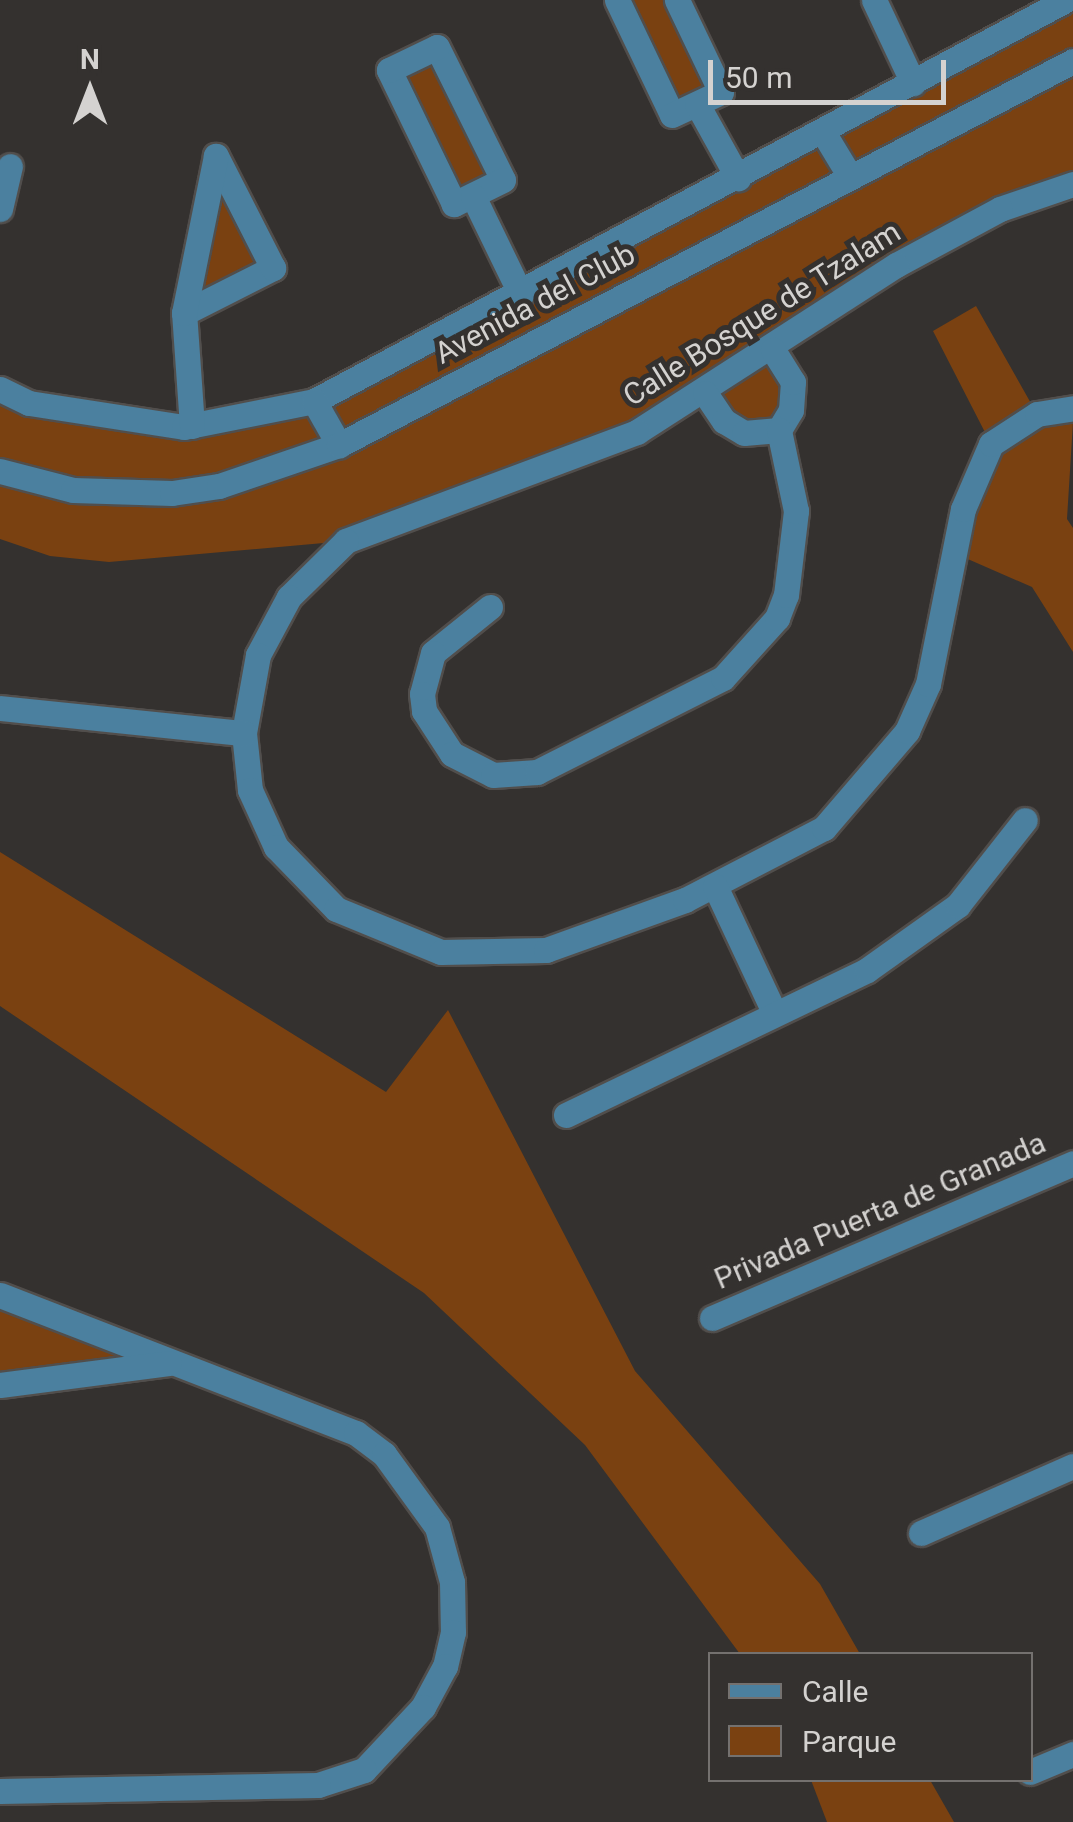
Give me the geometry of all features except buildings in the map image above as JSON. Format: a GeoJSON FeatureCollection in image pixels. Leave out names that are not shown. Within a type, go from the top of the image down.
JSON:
{"type":"FeatureCollection","features":[{"type":"Feature","properties":{"kind":"street"},"geometry":{"type":"LineString","coordinates":[[617,0],[672,115],[721,92],[677,0]]}},
{"type":"Feature","properties":{"kind":"street","name":"Avenida del Club"},"geometry":{"type":"LineString","coordinates":[[0,389],[29,404],[192,426],[314,401],[1066,0]]}},
{"type":"Feature","properties":{"kind":"street"},"geometry":{"type":"LineString","coordinates":[[880,2],[913,83]]}},
{"type":"Feature","properties":{"kind":"street"},"geometry":{"type":"LineString","coordinates":[[438,47],[503,180],[473,196],[454,204],[389,70],[438,47]]}},
{"type":"Feature","properties":{"kind":"street","name":"Avenida del Club"},"geometry":{"type":"LineString","coordinates":[[0,471],[73,490],[172,492],[219,486],[339,445],[1073,61]]}},
{"type":"Feature","properties":{"kind":"street"},"geometry":{"type":"LineString","coordinates":[[697,104],[738,178]]}},
{"type":"Feature","properties":{"kind":"street"},"geometry":{"type":"LineString","coordinates":[[823,132],[849,175]]}},
{"type":"Feature","properties":{"kind":"street"},"geometry":{"type":"LineString","coordinates":[[184,313],[273,268],[216,156],[184,313],[192,426]]}},
{"type":"Feature","properties":{"kind":"street"},"geometry":{"type":"LineString","coordinates":[[0,209],[10,166]]}},
{"type":"Feature","properties":{"kind":"street","name":"Calle Bosque de Tzalam"},"geometry":{"type":"LineString","coordinates":[[1073,184],[1000,208],[896,265],[705,393],[622,438],[433,503],[346,541],[289,597],[258,656],[244,733],[250,790],[276,847],[336,909],[442,952],[546,950],[714,886],[824,828],[907,731],[928,684],[963,509],[991,444],[1037,414],[1073,408]]}},
{"type":"Feature","properties":{"kind":"street"},"geometry":{"type":"LineString","coordinates":[[473,196],[521,294]]}},
{"type":"Feature","properties":{"kind":"street"},"geometry":{"type":"LineString","coordinates":[[490,607],[433,653],[422,694],[424,712],[452,754],[493,775],[537,772],[722,678],[777,618],[786,595],[796,511],[778,430],[791,410],[793,382],[773,350]]}},
{"type":"Feature","properties":{"kind":"street"},"geometry":{"type":"LineString","coordinates":[[705,393],[724,421],[744,433],[778,430]]}},
{"type":"Feature","properties":{"kind":"street"},"geometry":{"type":"LineString","coordinates":[[314,401],[339,445]]}},
{"type":"Feature","properties":{"kind":"street"},"geometry":{"type":"LineString","coordinates":[[0,708],[244,733]]}},
{"type":"Feature","properties":{"kind":"street"},"geometry":{"type":"LineString","coordinates":[[566,1115],[866,970],[958,905],[1026,820]]}},
{"type":"Feature","properties":{"kind":"street"},"geometry":{"type":"LineString","coordinates":[[714,886],[775,1014]]}},
{"type":"Feature","properties":{"kind":"street","name":"Privada Puerta de Granada"},"geometry":{"type":"LineString","coordinates":[[712,1318],[1073,1164]]}},
{"type":"Feature","properties":{"kind":"street"},"geometry":{"type":"LineString","coordinates":[[0,1295],[356,1433],[384,1454],[447,1550],[453,1632],[445,1666],[392,1745],[364,1770],[318,1785],[0,1791]]}},
{"type":"Feature","properties":{"kind":"street"},"geometry":{"type":"LineString","coordinates":[[0,1384],[174,1362]]}},
{"type":"Feature","properties":{"kind":"street"},"geometry":{"type":"LineString","coordinates":[[921,1533],[1073,1466]]}},
{"type":"Feature","properties":{"kind":"street"},"geometry":{"type":"LineString","coordinates":[[1033,1771],[1073,1754]]}},
{"type":"Feature","properties":{"kind":"green space"},"geometry":{"type":"Polygon","coordinates":[[[617,0],[677,0],[721,92],[672,115],[617,0]]]}},
{"type":"Feature","properties":{"kind":"green space"},"geometry":{"type":"Polygon","coordinates":[[[1073,0],[1073,184],[1000,209],[774,349],[794,395],[757,437],[704,393],[346,541],[109,562],[50,556],[0,539],[0,389],[184,427],[314,401],[1073,0]]]}},
{"type":"Feature","properties":{"kind":"green space"},"geometry":{"type":"Polygon","coordinates":[[[437,47],[502,180],[454,203],[389,70],[437,47]]]}},
{"type":"Feature","properties":{"kind":"green space"},"geometry":{"type":"Polygon","coordinates":[[[216,156],[273,268],[184,313],[216,156]]]}},
{"type":"Feature","properties":{"kind":"green space"},"geometry":{"type":"Polygon","coordinates":[[[976,306],[1037,414],[1073,422],[1067,519],[1073,528],[1073,652],[1032,587],[954,553],[991,444],[933,331],[976,306]]]}},
{"type":"Feature","properties":{"kind":"green space"},"geometry":{"type":"Polygon","coordinates":[[[0,852],[386,1092],[448,1010],[635,1371],[820,1584],[859,1652],[739,1652],[585,1445],[424,1293],[0,1006],[0,852]]]}},
{"type":"Feature","properties":{"kind":"green space"},"geometry":{"type":"Polygon","coordinates":[[[0,1295],[174,1363],[0,1385],[0,1295]]]}},
{"type":"Feature","properties":{"kind":"green space"},"geometry":{"type":"Polygon","coordinates":[[[812,1782],[931,1782],[954,1822],[827,1822],[812,1782]]]}}]}
